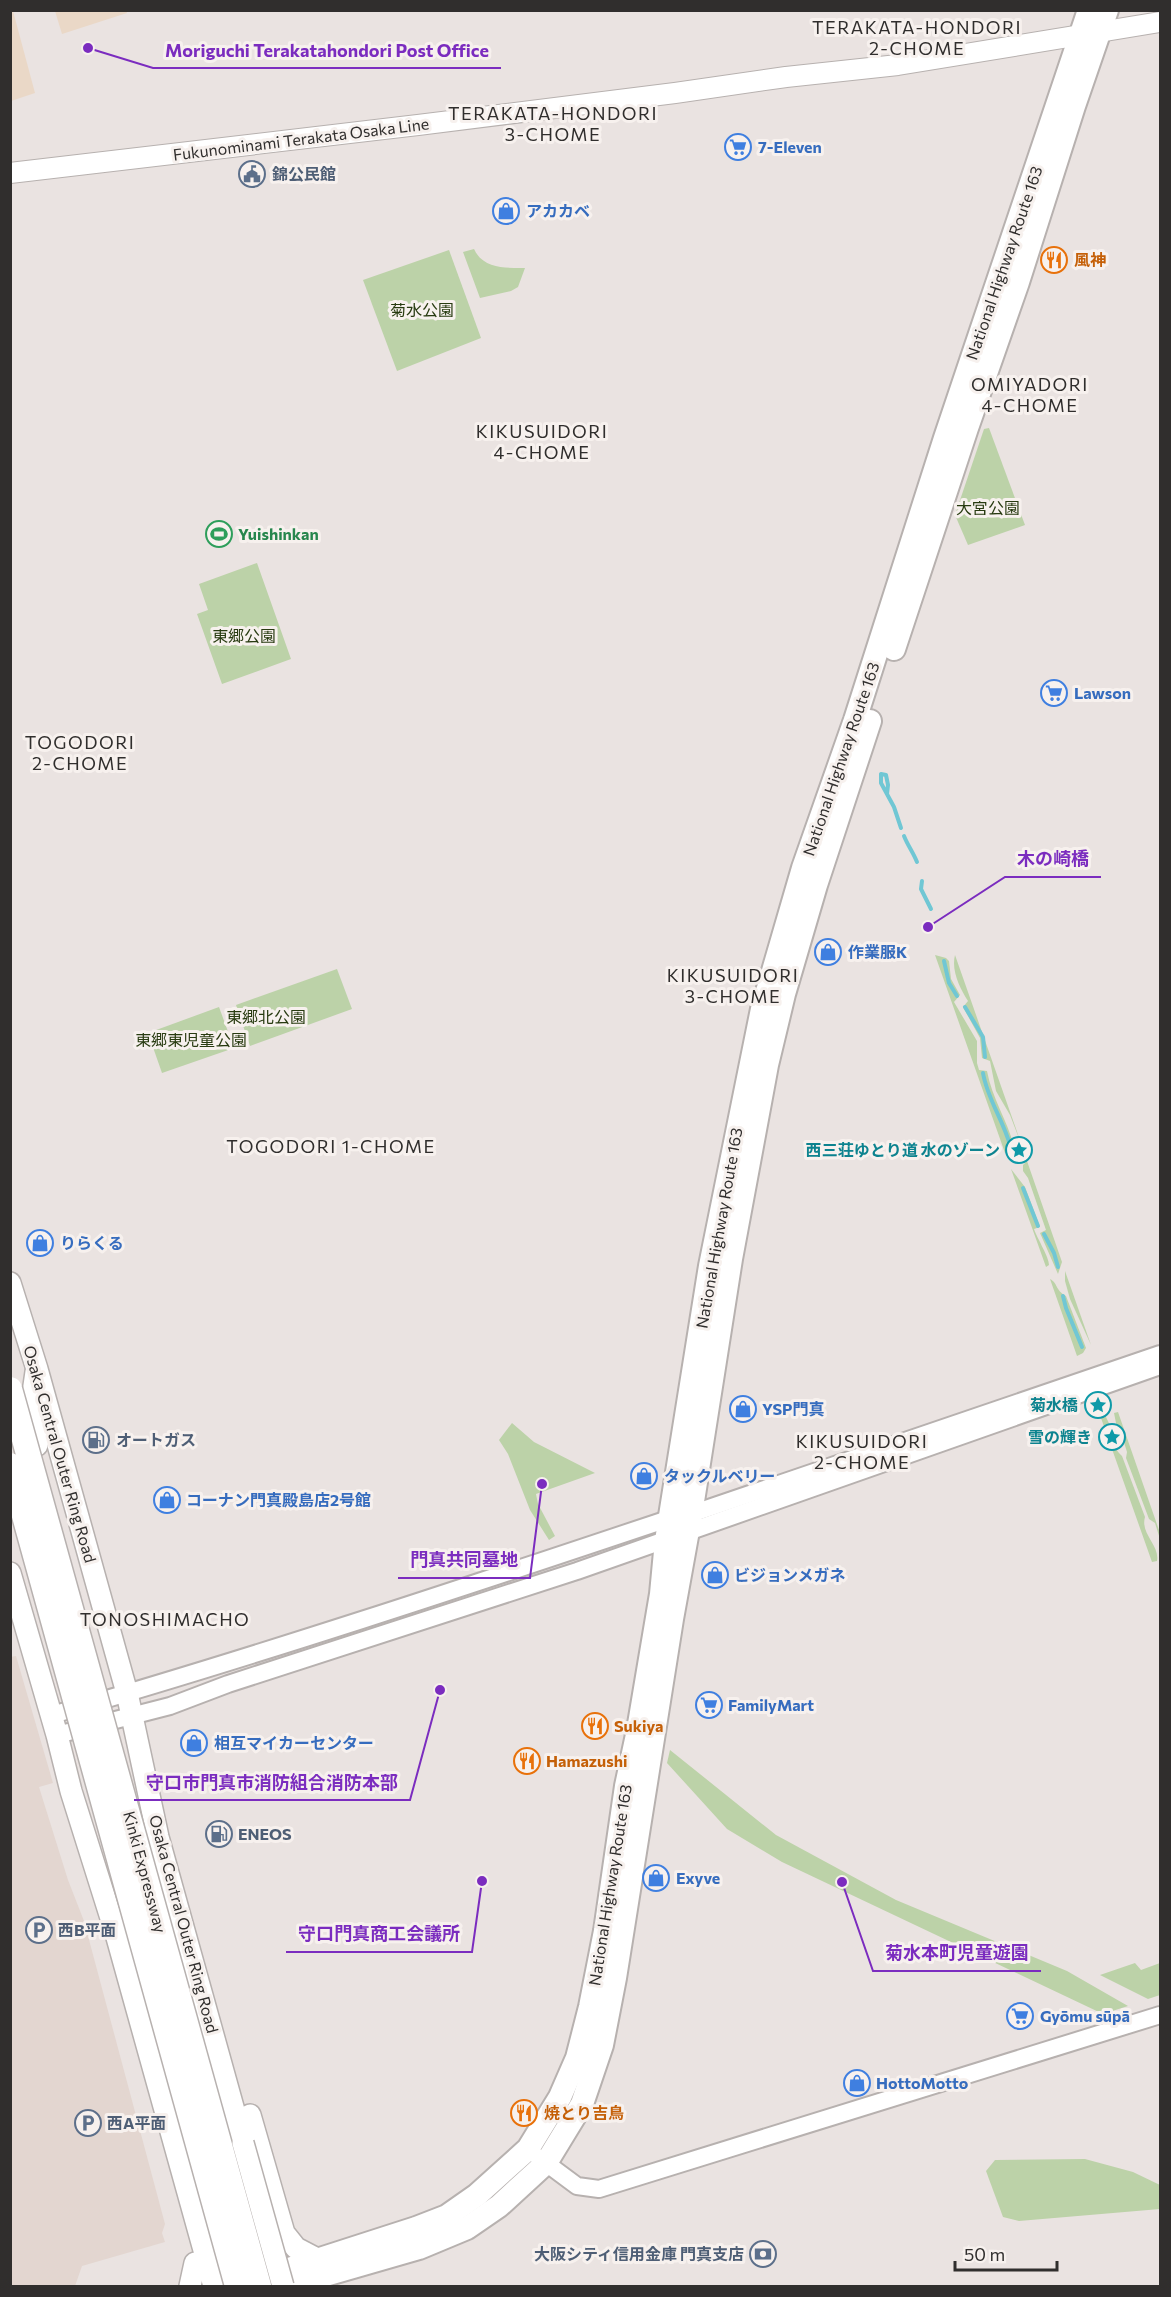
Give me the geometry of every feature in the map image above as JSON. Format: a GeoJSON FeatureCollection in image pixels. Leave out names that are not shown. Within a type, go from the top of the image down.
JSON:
{"type":"FeatureCollection","features":[{"type":"Feature","properties":{"kind":"highway","name":"National Highway Route 163"},"geometry":{"type":"LineString","coordinates":[[265,2284],[354,2267],[419,2248],[467,2228],[499,2206],[546,2163],[582,2104],[602,2044],[616,1967],[683,1521],[710,1266],[762,1010],[773,965],[803,868],[870,675],[945,438],[1096,26],[1089,10]]}},
{"type":"Feature","properties":{"kind":"highway","name":"Kinki Expressway"},"geometry":{"type":"LineString","coordinates":[[10,1389],[265,2284]]}},
{"type":"Feature","properties":{"kind":"highway","name":"Kinki Expressway"},"geometry":{"type":"LineString","coordinates":[[10,1465],[265,2284]]}},
{"type":"Feature","properties":{"kind":"highway","name":"National Highway Route 163"},"geometry":{"type":"LineString","coordinates":[[265,2284],[319,2260],[447,2216],[477,2195],[528,2149],[560,2097],[577,2058],[590,2007],[607,1920],[626,1786],[655,1632],[666,1541],[683,1521]]}},
{"type":"Feature","properties":{"kind":"main road","name":"Fukunominami Terakata Osaka Line"},"geometry":{"type":"LineString","coordinates":[[10,173],[418,126],[786,77],[898,65],[1096,26],[1161,22]]}},
{"type":"Feature","properties":{"kind":"main road","name":"Osaka Central Outer Ring Road"},"geometry":{"type":"LineString","coordinates":[[10,1283],[37,1369],[127,1693],[158,1837],[243,2143],[265,2284]]}},
{"type":"Feature","properties":{"kind":"main road"},"geometry":{"type":"LineString","coordinates":[[37,1369],[30,1413],[56,1521],[45,1550],[92,1726]]}},
{"type":"Feature","properties":{"kind":"main road"},"geometry":{"type":"LineString","coordinates":[[10,1573],[55,1725],[71,1791],[111,1919],[214,2286]]}},
{"type":"Feature","properties":{"kind":"main road"},"geometry":{"type":"LineString","coordinates":[[150,1797],[185,1885],[284,2233],[296,2248],[319,2260]]}},
{"type":"Feature","properties":{"kind":"main road"},"geometry":{"type":"LineString","coordinates":[[158,1837],[155,1922],[161,1970],[265,2284]]}},
{"type":"Feature","properties":{"kind":"main road"},"geometry":{"type":"LineString","coordinates":[[111,1919],[121,1917],[127,1931],[265,2284]]}},
{"type":"Feature","properties":{"kind":"main road"},"geometry":{"type":"LineString","coordinates":[[111,1919],[108,1945],[202,2286]]}},
{"type":"Feature","properties":{"kind":"main road"},"geometry":{"type":"LineString","coordinates":[[190,2286],[195,2263]]}},
{"type":"Feature","properties":{"kind":"main road"},"geometry":{"type":"LineString","coordinates":[[322,2286],[354,2267]]}},
{"type":"Feature","properties":{"kind":"street"},"geometry":{"type":"LineString","coordinates":[[683,1521],[1161,1354]]}},
{"type":"Feature","properties":{"kind":"street"},"geometry":{"type":"LineString","coordinates":[[55,1725],[86,1705],[683,1521],[1161,1366]]}},
{"type":"Feature","properties":{"kind":"street"},"geometry":{"type":"LineString","coordinates":[[55,1725],[92,1726],[170,1706],[228,1684],[666,1541]]}},
{"type":"Feature","properties":{"kind":"street"},"geometry":{"type":"LineString","coordinates":[[528,2149],[577,2186],[599,2188],[1161,2015]]}},
{"type":"Feature","properties":{"kind":"shaded area"},"geometry":{"type":"Polygon","coordinates":[[[126,10],[127,13],[62,34],[55,11],[126,10]]]}},
{"type":"Feature","properties":{"kind":"shaded area"},"geometry":{"type":"Polygon","coordinates":[[[10,11],[13,11],[35,93],[11,101],[10,11]]]}},
{"type":"Feature","properties":{"kind":"shaded area"},"geometry":{"type":"Polygon","coordinates":[[[16,1656],[53,1783],[39,1787],[68,1880],[84,1921],[165,2224],[162,2233],[165,2242],[82,2266],[75,2286],[11,2286],[10,1657],[16,1656]]]}},
{"type":"Feature","properties":{"kind":"green space"},"geometry":{"type":"Polygon","coordinates":[[[474,249],[478,256],[489,264],[525,268],[518,287],[511,291],[480,298],[463,252],[474,249]]]}},
{"type":"Feature","properties":{"kind":"green space","name":"菊水公園"},"geometry":{"type":"Polygon","coordinates":[[[449,250],[481,338],[397,371],[363,280],[449,250]]]}},
{"type":"Feature","properties":{"kind":"green space","name":"大宮公園"},"geometry":{"type":"Polygon","coordinates":[[[989,428],[1025,525],[968,545],[955,515],[984,429],[989,428]]]}},
{"type":"Feature","properties":{"kind":"green space","name":"東郷公園"},"geometry":{"type":"Polygon","coordinates":[[[257,563],[291,659],[222,684],[197,614],[208,610],[199,584],[257,563]]]}},
{"type":"Feature","properties":{"kind":"green space"},"geometry":{"type":"Polygon","coordinates":[[[935,955],[949,961],[951,979],[960,995],[954,1002],[977,1041],[979,1070],[987,1071],[992,1090],[1011,1136],[1014,1149],[1005,1153],[935,955]]]}},
{"type":"Feature","properties":{"kind":"green space"},"geometry":{"type":"Polygon","coordinates":[[[955,955],[1022,1146],[1010,1115],[996,1091],[990,1061],[982,1058],[980,1038],[963,1007],[968,1001],[955,973],[955,955]]]}},
{"type":"Feature","properties":{"kind":"green space","name":"東郷北公園"},"geometry":{"type":"Polygon","coordinates":[[[337,969],[352,1009],[250,1046],[236,1005],[337,969]]]}},
{"type":"Feature","properties":{"kind":"green space","name":"東郷東児童公園"},"geometry":{"type":"Polygon","coordinates":[[[219,1007],[234,1048],[162,1073],[148,1033],[219,1007]]]}},
{"type":"Feature","properties":{"kind":"green space"},"geometry":{"type":"Polygon","coordinates":[[[1027,1161],[1062,1262],[1058,1274],[1040,1233],[1046,1230],[1028,1178],[1023,1171],[1023,1165],[1027,1161]]]}},
{"type":"Feature","properties":{"kind":"green space"},"geometry":{"type":"Polygon","coordinates":[[[1011,1169],[1025,1187],[1040,1227],[1034,1229],[1049,1262],[1046,1267],[1011,1169]]]}},
{"type":"Feature","properties":{"kind":"green space"},"geometry":{"type":"Polygon","coordinates":[[[1065,1271],[1091,1345],[1070,1299],[1065,1271]]]}},
{"type":"Feature","properties":{"kind":"green space"},"geometry":{"type":"Polygon","coordinates":[[[1050,1279],[1066,1296],[1086,1348],[1077,1356],[1050,1279]]]}},
{"type":"Feature","properties":{"kind":"green space"},"geometry":{"type":"Polygon","coordinates":[[[1118,1412],[1160,1533],[1160,1539],[1155,1523],[1149,1519],[1126,1458],[1127,1452],[1121,1433],[1118,1433],[1114,1413],[1118,1412]]]}},
{"type":"Feature","properties":{"kind":"green space"},"geometry":{"type":"Polygon","coordinates":[[[1106,1417],[1114,1434],[1115,1446],[1122,1456],[1145,1517],[1145,1529],[1156,1550],[1157,1561],[1152,1562],[1101,1418],[1106,1417]]]}},
{"type":"Feature","properties":{"kind":"green space"},"geometry":{"type":"Polygon","coordinates":[[[512,1423],[534,1442],[595,1473],[536,1494],[538,1504],[555,1536],[549,1540],[530,1510],[508,1454],[499,1440],[512,1423]]]}},
{"type":"Feature","properties":{"kind":"green space"},"geometry":{"type":"Polygon","coordinates":[[[670,1750],[776,1835],[896,1900],[1067,1971],[1128,2006],[1103,2014],[782,1862],[727,1829],[667,1763],[670,1750]]]}},
{"type":"Feature","properties":{"kind":"green space"},"geometry":{"type":"Polygon","coordinates":[[[1135,1963],[1141,1970],[1160,1963],[1160,1995],[1148,1999],[1100,1975],[1135,1963]]]}},
{"type":"Feature","properties":{"kind":"green space"},"geometry":{"type":"Polygon","coordinates":[[[1085,2159],[1133,2172],[1160,2185],[1160,2209],[1019,2221],[1003,2217],[986,2171],[995,2160],[1085,2159]]]}},
{"type":"Feature","properties":{"kind":"waterway"},"geometry":{"type":"LineString","coordinates":[[887,794],[886,775],[881,774],[881,783],[894,807],[901,828]]}},
{"type":"Feature","properties":{"kind":"waterway"},"geometry":{"type":"LineString","coordinates":[[904,836],[917,862]]}},
{"type":"Feature","properties":{"kind":"waterway"},"geometry":{"type":"LineString","coordinates":[[922,881],[921,889],[931,909]]}},
{"type":"Feature","properties":{"kind":"waterway"},"geometry":{"type":"LineString","coordinates":[[944,961],[949,983],[957,996]]}},
{"type":"Feature","properties":{"kind":"waterway"},"geometry":{"type":"LineString","coordinates":[[965,1007],[983,1037],[985,1057]]}},
{"type":"Feature","properties":{"kind":"waterway"},"geometry":{"type":"LineString","coordinates":[[983,1073],[1010,1145]]}},
{"type":"Feature","properties":{"kind":"waterway"},"geometry":{"type":"LineString","coordinates":[[1023,1188],[1038,1226]]}},
{"type":"Feature","properties":{"kind":"waterway"},"geometry":{"type":"LineString","coordinates":[[1044,1234],[1058,1267]]}},
{"type":"Feature","properties":{"kind":"waterway"},"geometry":{"type":"LineString","coordinates":[[1063,1296],[1082,1347]]}},
{"type":"Feature","properties":{"kind":"place","name":"Moriguchi Terakatahondori Post Office"},"geometry":{"type":"Point","coordinates":[88,48]}},
{"type":"Feature","properties":{"kind":"place","name":"7-Eleven"},"geometry":{"type":"Point","coordinates":[738,147]}},
{"type":"Feature","properties":{"kind":"place","name":"錦公民館"},"geometry":{"type":"Point","coordinates":[252,174]}},
{"type":"Feature","properties":{"kind":"place","name":"アカカベ"},"geometry":{"type":"Point","coordinates":[506,211]}},
{"type":"Feature","properties":{"kind":"place","name":"風神"},"geometry":{"type":"Point","coordinates":[1054,260]}},
{"type":"Feature","properties":{"kind":"place","name":"Yuishinkan"},"geometry":{"type":"Point","coordinates":[219,534]}},
{"type":"Feature","properties":{"kind":"place","name":"Lawson"},"geometry":{"type":"Point","coordinates":[1054,693]}},
{"type":"Feature","properties":{"kind":"place","name":"木の崎橋"},"geometry":{"type":"Point","coordinates":[928,927]}},
{"type":"Feature","properties":{"kind":"place","name":"作業服K"},"geometry":{"type":"Point","coordinates":[828,952]}},
{"type":"Feature","properties":{"kind":"place","name":"西三荘ゆとり道 水のゾーン"},"geometry":{"type":"Point","coordinates":[1019,1150]}},
{"type":"Feature","properties":{"kind":"place","name":"りらくる"},"geometry":{"type":"Point","coordinates":[40,1243]}},
{"type":"Feature","properties":{"kind":"place","name":"菊水橋"},"geometry":{"type":"Point","coordinates":[1098,1405]}},
{"type":"Feature","properties":{"kind":"place","name":"YSP門真"},"geometry":{"type":"Point","coordinates":[743,1409]}},
{"type":"Feature","properties":{"kind":"place","name":"雪の輝き"},"geometry":{"type":"Point","coordinates":[1112,1437]}},
{"type":"Feature","properties":{"kind":"place","name":"オートガス"},"geometry":{"type":"Point","coordinates":[96,1440]}},
{"type":"Feature","properties":{"kind":"place","name":"タックルベリー"},"geometry":{"type":"Point","coordinates":[644,1476]}},
{"type":"Feature","properties":{"kind":"place","name":"門真共同墓地"},"geometry":{"type":"Point","coordinates":[542,1484]}},
{"type":"Feature","properties":{"kind":"place","name":"コーナン門真殿島店2号館"},"geometry":{"type":"Point","coordinates":[167,1500]}},
{"type":"Feature","properties":{"kind":"place","name":"ビジョンメガネ"},"geometry":{"type":"Point","coordinates":[715,1575]}},
{"type":"Feature","properties":{"kind":"place","name":"守口市門真市消防組合消防本部"},"geometry":{"type":"Point","coordinates":[440,1690]}},
{"type":"Feature","properties":{"kind":"place","name":"FamilyMart"},"geometry":{"type":"Point","coordinates":[709,1705]}},
{"type":"Feature","properties":{"kind":"place","name":"Sukiya"},"geometry":{"type":"Point","coordinates":[595,1726]}},
{"type":"Feature","properties":{"kind":"place","name":"相互マイカーセンター"},"geometry":{"type":"Point","coordinates":[194,1743]}},
{"type":"Feature","properties":{"kind":"place","name":"Hamazushi"},"geometry":{"type":"Point","coordinates":[527,1761]}},
{"type":"Feature","properties":{"kind":"place","name":"ENEOS"},"geometry":{"type":"Point","coordinates":[219,1834]}},
{"type":"Feature","properties":{"kind":"place","name":"Exyve"},"geometry":{"type":"Point","coordinates":[656,1878]}},
{"type":"Feature","properties":{"kind":"place","name":"守口門真商工会議所"},"geometry":{"type":"Point","coordinates":[482,1881]}},
{"type":"Feature","properties":{"kind":"place","name":"菊水本町児童遊園"},"geometry":{"type":"Point","coordinates":[842,1882]}},
{"type":"Feature","properties":{"kind":"place","name":"西B平面"},"geometry":{"type":"Point","coordinates":[39,1930]}},
{"type":"Feature","properties":{"kind":"place","name":"Gyōmu sūpā"},"geometry":{"type":"Point","coordinates":[1020,2016]}},
{"type":"Feature","properties":{"kind":"place","name":"HottoMotto"},"geometry":{"type":"Point","coordinates":[857,2083]}},
{"type":"Feature","properties":{"kind":"place","name":"焼とり吉鳥"},"geometry":{"type":"Point","coordinates":[524,2113]}},
{"type":"Feature","properties":{"kind":"place","name":"西A平面"},"geometry":{"type":"Point","coordinates":[88,2123]}},
{"type":"Feature","properties":{"kind":"place","name":"大阪シティ信用金庫 門真支店"},"geometry":{"type":"Point","coordinates":[763,2254]}},
{"type":"Feature","properties":{"kind":"district","name":"TERAKATA-HONDORI 2-CHOME"},"geometry":{"type":"Point","coordinates":[917,38]}},
{"type":"Feature","properties":{"kind":"district","name":"TERAKATA-HONDORI 3-CHOME"},"geometry":{"type":"Point","coordinates":[553,124]}},
{"type":"Feature","properties":{"kind":"district","name":"OMIYADORI 4-CHOME"},"geometry":{"type":"Point","coordinates":[1030,395]}},
{"type":"Feature","properties":{"kind":"district","name":"KIKUSUIDORI 4-CHOME"},"geometry":{"type":"Point","coordinates":[542,442]}},
{"type":"Feature","properties":{"kind":"district","name":"TOGODORI 2-CHOME"},"geometry":{"type":"Point","coordinates":[80,753]}},
{"type":"Feature","properties":{"kind":"district","name":"KIKUSUIDORI 3-CHOME"},"geometry":{"type":"Point","coordinates":[733,986]}},
{"type":"Feature","properties":{"kind":"district","name":"TOGODORI 1-CHOME"},"geometry":{"type":"Point","coordinates":[331,1147]}},
{"type":"Feature","properties":{"kind":"district","name":"KIKUSUIDORI 2-CHOME"},"geometry":{"type":"Point","coordinates":[862,1452]}},
{"type":"Feature","properties":{"kind":"district","name":"TONOSHIMACHO"},"geometry":{"type":"Point","coordinates":[165,1620]}}]}
